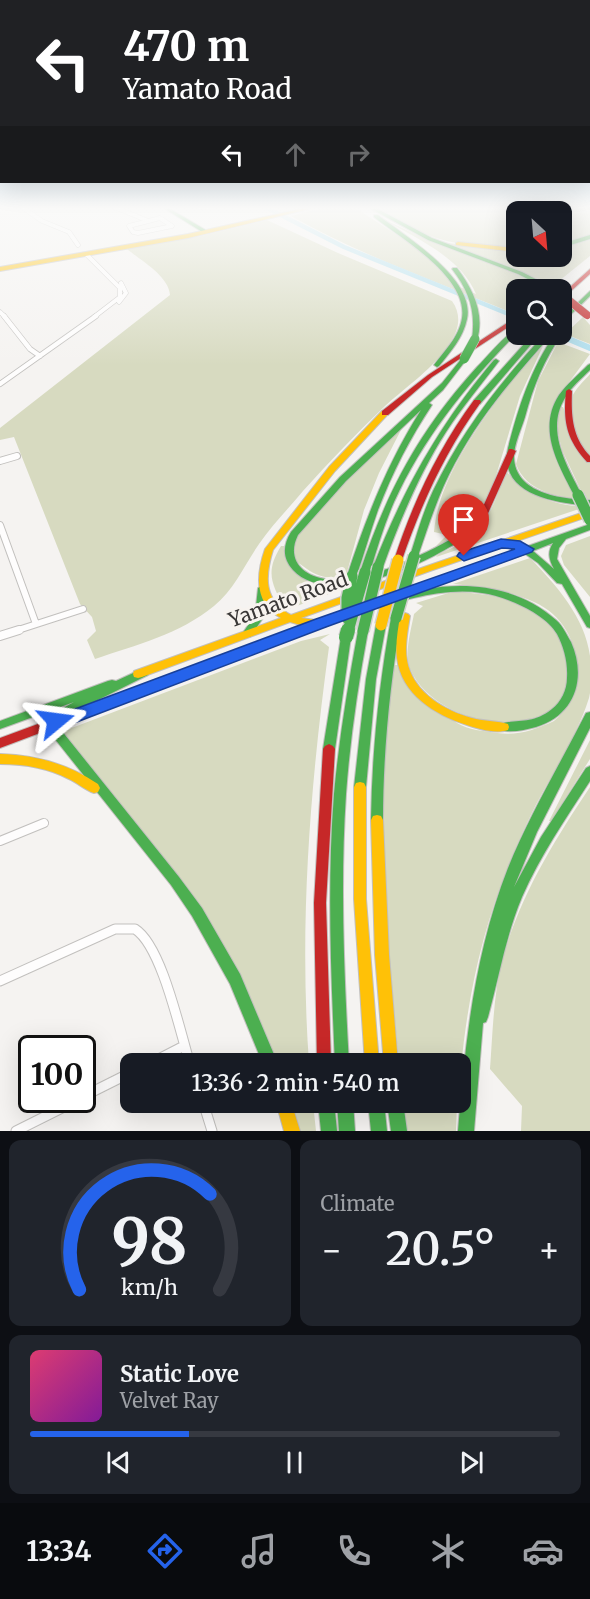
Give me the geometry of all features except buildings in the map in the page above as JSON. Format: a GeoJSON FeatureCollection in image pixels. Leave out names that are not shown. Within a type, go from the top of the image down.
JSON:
{"type":"FeatureCollection","features":[{"type":"Feature","properties":{"kind":"main road"},"geometry":{"type":"LineString","coordinates":[[0,267],[33,260]]}},
{"type":"Feature","properties":{"kind":"main road"},"geometry":{"type":"LineString","coordinates":[[0,267],[40,260]]}},
{"type":"Feature","properties":{"kind":"main road"},"geometry":{"type":"LineString","coordinates":[[405,396],[408,390],[437,365],[453,347],[462,326],[464,303],[458,286],[436,260]]}},
{"type":"Feature","properties":{"kind":"main road"},"geometry":{"type":"LineString","coordinates":[[346,637],[347,598],[352,576],[369,519],[388,471],[417,420],[464,360],[475,339],[478,322],[477,308],[471,291],[458,273],[443,260]]}},
{"type":"Feature","properties":{"kind":"main road"},"geometry":{"type":"LineString","coordinates":[[484,260],[530,279]]}},
{"type":"Feature","properties":{"kind":"main road"},"geometry":{"type":"LineString","coordinates":[[572,282],[590,264]]}},
{"type":"Feature","properties":{"kind":"main road"},"geometry":{"type":"LineString","coordinates":[[572,285],[590,271]]}},
{"type":"Feature","properties":{"kind":"main road"},"geometry":{"type":"LineString","coordinates":[[572,279],[576,277]]}},
{"type":"Feature","properties":{"kind":"main road"},"geometry":{"type":"LineString","coordinates":[[572,305],[590,284]]}},
{"type":"Feature","properties":{"kind":"main road"},"geometry":{"type":"LineString","coordinates":[[572,307],[590,294]]}},
{"type":"Feature","properties":{"kind":"main road"},"geometry":{"type":"LineString","coordinates":[[572,303],[589,316]]}},
{"type":"Feature","properties":{"kind":"main road"},"geometry":{"type":"LineString","coordinates":[[247,634],[260,615],[264,586],[264,561],[274,543],[328,475],[405,396],[445,365],[506,329]]}},
{"type":"Feature","properties":{"kind":"main road"},"geometry":{"type":"LineString","coordinates":[[324,1053],[320,963],[322,830],[332,721],[346,637],[370,553],[387,508],[422,440],[461,386],[506,333]]}},
{"type":"Feature","properties":{"kind":"main road"},"geometry":{"type":"LineString","coordinates":[[341,1053],[336,940],[338,807],[345,726],[378,567],[401,504],[439,432],[475,384],[512,345]]}},
{"type":"Feature","properties":{"kind":"main road"},"geometry":{"type":"LineString","coordinates":[[371,1053],[362,942],[360,823],[367,714],[381,625],[398,560],[422,491],[454,432],[495,376],[538,345]]}},
{"type":"Feature","properties":{"kind":"main road"},"geometry":{"type":"LineString","coordinates":[[390,1053],[380,916],[378,817],[383,711],[409,578],[434,496],[468,431],[495,391],[542,345]]}},
{"type":"Feature","properties":{"kind":"main road"},"geometry":{"type":"LineString","coordinates":[[548,345],[533,378],[512,451],[511,468],[520,481],[531,489],[560,501],[590,503]]}},
{"type":"Feature","properties":{"kind":"main road"},"geometry":{"type":"LineString","coordinates":[[590,366],[557,405],[553,429],[557,450],[590,520]]}},
{"type":"Feature","properties":{"kind":"main road"},"geometry":{"type":"LineString","coordinates":[[446,383],[343,479],[294,534],[288,552],[296,568],[317,580],[346,582],[448,547],[472,531],[484,517],[492,501],[502,464],[512,451]]}},
{"type":"Feature","properties":{"kind":"main road"},"geometry":{"type":"LineString","coordinates":[[569,391],[565,413],[568,429],[578,448],[590,460]]}},
{"type":"Feature","properties":{"kind":"main road","name":"Yamato Road"},"geometry":{"type":"LineString","coordinates":[[0,725],[287,619],[590,513]]}},
{"type":"Feature","properties":{"kind":"main road","name":"Yamato Road"},"geometry":{"type":"LineString","coordinates":[[0,743],[321,623],[590,527]]}},
{"type":"Feature","properties":{"kind":"main road"},"geometry":{"type":"LineString","coordinates":[[563,537],[555,547],[553,560],[590,625]]}},
{"type":"Feature","properties":{"kind":"main road"},"geometry":{"type":"LineString","coordinates":[[501,544],[515,544],[528,549],[575,597]]}},
{"type":"Feature","properties":{"kind":"main road"},"geometry":{"type":"LineString","coordinates":[[264,586],[277,611],[287,619],[303,624],[321,623]]}},
{"type":"Feature","properties":{"kind":"main road"},"geometry":{"type":"LineString","coordinates":[[366,607],[453,588],[485,590],[519,599],[550,616],[573,639],[584,666],[581,688],[566,710],[545,722],[529,727],[490,728],[461,720],[428,701],[407,676],[400,652],[401,617]]}},
{"type":"Feature","properties":{"kind":"main road"},"geometry":{"type":"LineString","coordinates":[[144,672],[69,708],[59,716],[55,723],[58,737],[175,881],[203,921],[235,979],[266,1053]]}},
{"type":"Feature","properties":{"kind":"main road"},"geometry":{"type":"LineString","coordinates":[[466,1131],[472,1043],[485,964],[504,897],[528,839],[590,716]]}},
{"type":"Feature","properties":{"kind":"main road"},"geometry":{"type":"LineString","coordinates":[[0,759],[28,760],[58,767],[82,779],[108,799]]}},
{"type":"Feature","properties":{"kind":"main road"},"geometry":{"type":"LineString","coordinates":[[472,1043],[488,998],[503,931],[516,895],[540,848],[590,771]]}},
{"type":"Feature","properties":{"kind":"main road"},"geometry":{"type":"LineString","coordinates":[[287,1113],[292,1131]]}},
{"type":"Feature","properties":{"kind":"main road"},"geometry":{"type":"LineString","coordinates":[[327,1113],[329,1131]]}},
{"type":"Feature","properties":{"kind":"main road"},"geometry":{"type":"LineString","coordinates":[[346,1113],[347,1131]]}},
{"type":"Feature","properties":{"kind":"main road"},"geometry":{"type":"LineString","coordinates":[[377,1113],[379,1131]]}},
{"type":"Feature","properties":{"kind":"main road"},"geometry":{"type":"LineString","coordinates":[[397,1113],[399,1131]]}},
{"type":"Feature","properties":{"kind":"street"},"geometry":{"type":"LineString","coordinates":[[0,384],[122,300],[126,294],[123,285],[93,260]]}},
{"type":"Feature","properties":{"kind":"street"},"geometry":{"type":"LineString","coordinates":[[0,312],[33,353],[40,356]]}},
{"type":"Feature","properties":{"kind":"street"},"geometry":{"type":"LineString","coordinates":[[0,320],[6,318]]}},
{"type":"Feature","properties":{"kind":"street"},"geometry":{"type":"LineString","coordinates":[[0,461],[17,456]]}},
{"type":"Feature","properties":{"kind":"street"},"geometry":{"type":"LineString","coordinates":[[0,525],[36,624]]}},
{"type":"Feature","properties":{"kind":"street"},"geometry":{"type":"LineString","coordinates":[[0,636],[83,609]]}},
{"type":"Feature","properties":{"kind":"street"},"geometry":{"type":"LineString","coordinates":[[0,841],[44,823]]}},
{"type":"Feature","properties":{"kind":"street"},"geometry":{"type":"LineString","coordinates":[[0,981],[116,929],[129,927],[139,930],[156,956],[186,1053]]}},
{"type":"Feature","properties":{"kind":"street"},"geometry":{"type":"LineString","coordinates":[[170,1053],[184,1046]]}},
{"type":"Feature","properties":{"kind":"street"},"geometry":{"type":"LineString","coordinates":[[96,1090],[120,1078]]}},
{"type":"Feature","properties":{"kind":"street"},"geometry":{"type":"LineString","coordinates":[[16,1131],[52,1113]]}},
{"type":"Feature","properties":{"kind":"street"},"geometry":{"type":"LineString","coordinates":[[206,1113],[212,1131]]}},
{"type":"Feature","properties":{"kind":"green space"},"geometry":{"type":"Polygon","coordinates":[[[142,260],[354,260],[452,301],[458,322],[456,333],[436,361],[385,406],[333,458],[275,523],[221,600],[187,624],[95,659],[87,640],[96,631],[92,617],[80,604],[14,437],[0,440],[0,428],[170,295],[165,281],[142,260]]]}},
{"type":"Feature","properties":{"kind":"green space"},"geometry":{"type":"Polygon","coordinates":[[[382,260],[431,260],[442,269],[453,284],[476,294],[469,281],[449,260],[480,260],[505,269],[527,279],[506,279],[506,310],[382,260]]]}},
{"type":"Feature","properties":{"kind":"green space"},"geometry":{"type":"Polygon","coordinates":[[[491,260],[506,260],[506,265],[491,260]]]}},
{"type":"Feature","properties":{"kind":"green space"},"geometry":{"type":"Polygon","coordinates":[[[572,260],[585,260],[561,279],[538,279],[510,267],[572,267],[572,260]]]}},
{"type":"Feature","properties":{"kind":"green space"},"geometry":{"type":"Polygon","coordinates":[[[583,317],[590,325],[590,344],[572,337],[572,327],[583,317]]]}},
{"type":"Feature","properties":{"kind":"green space"},"geometry":{"type":"Polygon","coordinates":[[[556,345],[566,345],[590,354],[556,400],[551,413],[550,425],[555,448],[582,493],[562,450],[556,425],[561,407],[563,407],[586,459],[590,462],[590,499],[557,496],[537,488],[521,474],[516,464],[538,381],[556,345]]]}},
{"type":"Feature","properties":{"kind":"green space"},"geometry":{"type":"Polygon","coordinates":[[[543,346],[520,396],[489,499],[479,517],[462,534],[436,546],[447,535],[434,532],[442,496],[458,460],[499,395],[543,346]]]}},
{"type":"Feature","properties":{"kind":"green space"},"geometry":{"type":"Polygon","coordinates":[[[590,374],[590,456],[577,437],[571,421],[570,405],[573,394],[590,374]]]}},
{"type":"Feature","properties":{"kind":"green space"},"geometry":{"type":"Polygon","coordinates":[[[403,426],[379,473],[364,510],[346,576],[330,578],[311,572],[295,560],[293,554],[294,544],[299,534],[325,502],[403,426]]]}},
{"type":"Feature","properties":{"kind":"green space"},"geometry":{"type":"Polygon","coordinates":[[[505,470],[523,486],[541,497],[561,504],[585,507],[436,557],[469,537],[484,521],[494,503],[505,470]]]}},
{"type":"Feature","properties":{"kind":"green space"},"geometry":{"type":"Polygon","coordinates":[[[590,536],[590,597],[564,565],[561,556],[566,545],[590,536]]]}},
{"type":"Feature","properties":{"kind":"green space"},"geometry":{"type":"Polygon","coordinates":[[[281,546],[284,546],[289,566],[337,587],[345,588],[286,610],[272,578],[273,563],[281,546]]]}},
{"type":"Feature","properties":{"kind":"green space"},"geometry":{"type":"Polygon","coordinates":[[[530,558],[568,602],[582,628],[590,656],[590,693],[569,745],[528,821],[502,881],[476,971],[463,1053],[398,1053],[384,864],[385,764],[393,665],[398,665],[457,723],[476,730],[505,734],[533,730],[554,721],[566,708],[577,676],[572,642],[563,626],[551,612],[534,602],[514,595],[453,584],[530,558]]]}},
{"type":"Feature","properties":{"kind":"green space"},"geometry":{"type":"Polygon","coordinates":[[[455,591],[503,597],[555,624],[579,667],[572,696],[543,714],[524,721],[508,723],[492,722],[458,713],[429,695],[418,683],[408,663],[414,614],[423,606],[416,603],[455,591]]]}},
{"type":"Feature","properties":{"kind":"green space"},"geometry":{"type":"Polygon","coordinates":[[[330,634],[320,640],[329,647],[316,751],[308,855],[305,959],[308,1053],[271,1053],[243,983],[61,732],[301,641],[330,634]]]}},
{"type":"Feature","properties":{"kind":"green space"},"geometry":{"type":"Polygon","coordinates":[[[590,740],[590,759],[549,821],[590,740]]]}},
{"type":"Feature","properties":{"kind":"green space"},"geometry":{"type":"Polygon","coordinates":[[[590,787],[590,1131],[521,1131],[522,1106],[490,1069],[497,986],[503,959],[521,907],[546,857],[590,787]]]}},
{"type":"Feature","properties":{"kind":"green space"},"geometry":{"type":"Polygon","coordinates":[[[291,1113],[314,1113],[316,1131],[297,1131],[291,1113]]]}},
{"type":"Feature","properties":{"kind":"green space"},"geometry":{"type":"Polygon","coordinates":[[[405,1113],[457,1113],[456,1131],[407,1131],[405,1113]]]}},
{"type":"Feature","properties":{"kind":"waterway"},"geometry":{"type":"LineString","coordinates":[[375,260],[506,313]]}},
{"type":"Feature","properties":{"kind":"waterway"},"geometry":{"type":"LineString","coordinates":[[572,340],[590,348]]}},
{"type":"Feature","properties":{"kind":"traffic: fast"},"geometry":{"type":"LineString","coordinates":[[433,260],[452,279],[462,297],[465,317],[457,339],[437,365]]}},
{"type":"Feature","properties":{"kind":"traffic: fast"},"geometry":{"type":"LineString","coordinates":[[485,260],[532,279]]}},
{"type":"Feature","properties":{"kind":"traffic: fast"},"geometry":{"type":"LineString","coordinates":[[455,269],[471,293],[474,302],[477,320],[475,339]]}},
{"type":"Feature","properties":{"kind":"traffic: fast"},"geometry":{"type":"LineString","coordinates":[[572,311],[590,293]]}},
{"type":"Feature","properties":{"kind":"traffic: fast"},"geometry":{"type":"LineString","coordinates":[[464,359],[475,339]]}},
{"type":"Feature","properties":{"kind":"traffic: fast"},"geometry":{"type":"LineString","coordinates":[[365,572],[376,536],[390,503],[423,441],[465,385],[506,341]]}},
{"type":"Feature","properties":{"kind":"traffic: fast"},"geometry":{"type":"LineString","coordinates":[[477,402],[527,345]]}},
{"type":"Feature","properties":{"kind":"traffic: fast"},"geometry":{"type":"LineString","coordinates":[[414,556],[436,493],[466,436],[504,384],[539,345]]}},
{"type":"Feature","properties":{"kind":"traffic: fast"},"geometry":{"type":"LineString","coordinates":[[551,345],[540,363],[528,395],[510,457],[512,470],[518,480],[540,494],[566,501],[590,503]]}},
{"type":"Feature","properties":{"kind":"traffic: fast"},"geometry":{"type":"LineString","coordinates":[[441,389],[464,359]]}},
{"type":"Feature","properties":{"kind":"traffic: fast"},"geometry":{"type":"LineString","coordinates":[[378,567],[400,511],[427,458],[459,409],[496,361]]}},
{"type":"Feature","properties":{"kind":"traffic: fast"},"geometry":{"type":"LineString","coordinates":[[578,495],[557,450],[554,438],[554,414],[569,387],[590,366]]}},
{"type":"Feature","properties":{"kind":"traffic: fast"},"geometry":{"type":"LineString","coordinates":[[446,383],[343,479],[294,534],[289,545],[289,556],[297,569],[311,578],[328,583],[350,582],[390,571],[434,553],[470,531],[481,520]]}},
{"type":"Feature","properties":{"kind":"traffic: fast"},"geometry":{"type":"LineString","coordinates":[[352,576],[383,488],[403,446],[428,405]]}},
{"type":"Feature","properties":{"kind":"traffic: fast"},"geometry":{"type":"LineString","coordinates":[[578,495],[590,520]]}},
{"type":"Feature","properties":{"kind":"traffic: fast"},"geometry":{"type":"LineString","coordinates":[[397,596],[590,527]]}},
{"type":"Feature","properties":{"kind":"traffic: fast"},"geometry":{"type":"LineString","coordinates":[[563,537],[555,547],[553,559],[590,625]]}},
{"type":"Feature","properties":{"kind":"traffic: fast"},"geometry":{"type":"LineString","coordinates":[[501,544],[527,551],[541,561],[560,581]]}},
{"type":"Feature","properties":{"kind":"traffic: fast"},"geometry":{"type":"LineString","coordinates":[[396,618],[414,556]]}},
{"type":"Feature","properties":{"kind":"traffic: fast"},"geometry":{"type":"LineString","coordinates":[[363,631],[378,567]]}},
{"type":"Feature","properties":{"kind":"traffic: fast"},"geometry":{"type":"LineString","coordinates":[[346,637],[365,572]]}},
{"type":"Feature","properties":{"kind":"traffic: fast"},"geometry":{"type":"LineString","coordinates":[[347,618],[347,598],[352,576]]}},
{"type":"Feature","properties":{"kind":"traffic: fast"},"geometry":{"type":"LineString","coordinates":[[247,634],[260,615],[263,588]]}},
{"type":"Feature","properties":{"kind":"traffic: fast"},"geometry":{"type":"LineString","coordinates":[[366,607],[439,590],[469,588],[494,592],[515,599],[535,609],[552,622],[560,630],[569,649],[573,668],[572,685],[567,699],[557,711],[544,720],[526,726],[504,727]]}},
{"type":"Feature","properties":{"kind":"traffic: fast"},"geometry":{"type":"LineString","coordinates":[[246,651],[354,611]]}},
{"type":"Feature","properties":{"kind":"traffic: fast"},"geometry":{"type":"LineString","coordinates":[[377,820],[382,718],[396,618]]}},
{"type":"Feature","properties":{"kind":"traffic: fast"},"geometry":{"type":"LineString","coordinates":[[360,787],[371,679],[381,625]]}},
{"type":"Feature","properties":{"kind":"traffic: fast"},"geometry":{"type":"LineString","coordinates":[[342,1053],[337,954],[340,794],[345,740],[363,631]]}},
{"type":"Feature","properties":{"kind":"traffic: fast"},"geometry":{"type":"LineString","coordinates":[[329,749],[346,637]]}},
{"type":"Feature","properties":{"kind":"traffic: fast"},"geometry":{"type":"LineString","coordinates":[[144,672],[66,711],[56,721],[55,731],[175,881],[197,912],[235,979],[266,1053]]}},
{"type":"Feature","properties":{"kind":"traffic: fast"},"geometry":{"type":"LineString","coordinates":[[0,725],[112,684]]}},
{"type":"Feature","properties":{"kind":"traffic: fast"},"geometry":{"type":"LineString","coordinates":[[466,1131],[471,1064],[480,997],[503,899],[523,848],[590,716]]}},
{"type":"Feature","properties":{"kind":"traffic: fast"},"geometry":{"type":"LineString","coordinates":[[481,1017],[501,940],[516,896],[545,841],[590,771]]}},
{"type":"Feature","properties":{"kind":"traffic: fast"},"geometry":{"type":"LineString","coordinates":[[327,1113],[329,1131]]}},
{"type":"Feature","properties":{"kind":"traffic: fast"},"geometry":{"type":"LineString","coordinates":[[346,1113],[347,1131]]}},
{"type":"Feature","properties":{"kind":"traffic: fast"},"geometry":{"type":"LineString","coordinates":[[377,1113],[379,1131]]}},
{"type":"Feature","properties":{"kind":"traffic: fast"},"geometry":{"type":"LineString","coordinates":[[397,1113],[399,1131]]}},
{"type":"Feature","properties":{"kind":"traffic: slow"},"geometry":{"type":"LineString","coordinates":[[0,269],[53,260]]}},
{"type":"Feature","properties":{"kind":"traffic: slow"},"geometry":{"type":"LineString","coordinates":[[321,623],[304,623],[290,619],[270,604],[262,579],[264,565],[269,549],[332,469],[385,413]]}},
{"type":"Feature","properties":{"kind":"traffic: slow"},"geometry":{"type":"LineString","coordinates":[[138,674],[427,569],[590,513]]}},
{"type":"Feature","properties":{"kind":"traffic: slow"},"geometry":{"type":"LineString","coordinates":[[381,625],[398,560]]}},
{"type":"Feature","properties":{"kind":"traffic: slow"},"geometry":{"type":"LineString","coordinates":[[405,616],[402,644],[403,664],[412,684],[421,695],[433,705],[460,719],[504,727]]}},
{"type":"Feature","properties":{"kind":"traffic: slow"},"geometry":{"type":"LineString","coordinates":[[0,759],[49,766],[72,775],[94,788]]}},
{"type":"Feature","properties":{"kind":"traffic: slow"},"geometry":{"type":"LineString","coordinates":[[360,787],[360,899],[371,1053]]}},
{"type":"Feature","properties":{"kind":"traffic: slow"},"geometry":{"type":"LineString","coordinates":[[377,820],[382,955],[390,1053]]}},
{"type":"Feature","properties":{"kind":"traffic: slow"},"geometry":{"type":"LineString","coordinates":[[286,1113],[292,1131]]}},
{"type":"Feature","properties":{"kind":"traffic: jam"},"geometry":{"type":"LineString","coordinates":[[572,288],[590,271]]}},
{"type":"Feature","properties":{"kind":"traffic: jam"},"geometry":{"type":"LineString","coordinates":[[572,303],[587,315]]}},
{"type":"Feature","properties":{"kind":"traffic: jam"},"geometry":{"type":"LineString","coordinates":[[385,413],[430,376],[506,326]]}},
{"type":"Feature","properties":{"kind":"traffic: jam"},"geometry":{"type":"LineString","coordinates":[[569,391],[570,429],[577,445],[590,460]]}},
{"type":"Feature","properties":{"kind":"traffic: jam"},"geometry":{"type":"LineString","coordinates":[[398,560],[430,477],[452,438],[477,402]]}},
{"type":"Feature","properties":{"kind":"traffic: jam"},"geometry":{"type":"LineString","coordinates":[[481,520],[512,451]]}},
{"type":"Feature","properties":{"kind":"traffic: jam"},"geometry":{"type":"LineString","coordinates":[[0,743],[246,651]]}},
{"type":"Feature","properties":{"kind":"traffic: jam"},"geometry":{"type":"LineString","coordinates":[[324,1053],[320,903],[329,749]]}},
{"type":"Feature","properties":{"kind":"route"},"geometry":{"type":"LineString","coordinates":[[56,721],[55,723],[321,623],[528,549],[515,544],[501,544],[464,556]]}}]}
